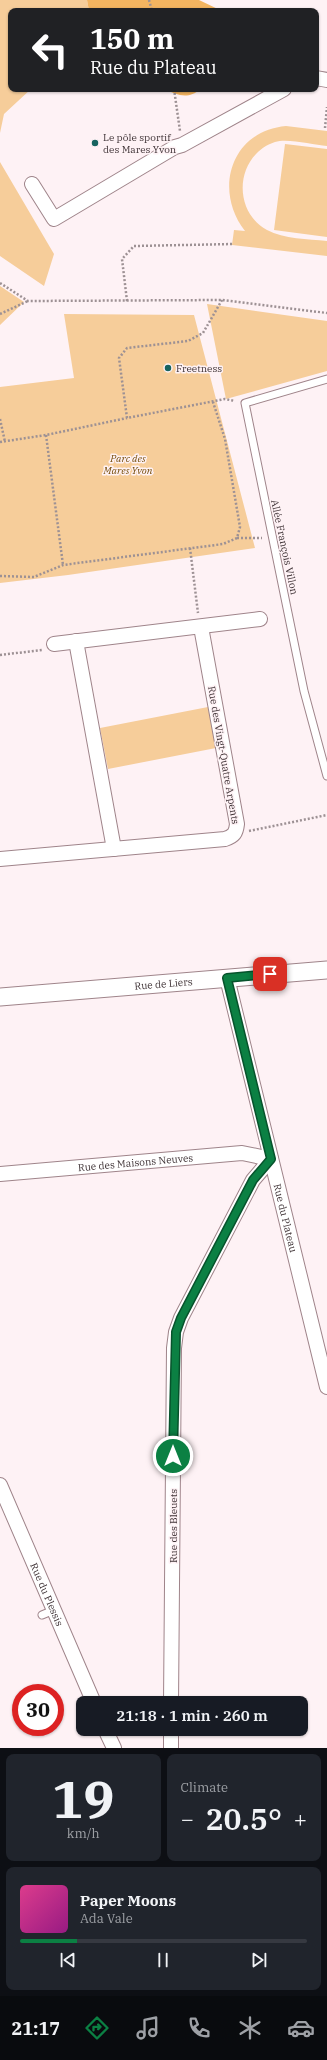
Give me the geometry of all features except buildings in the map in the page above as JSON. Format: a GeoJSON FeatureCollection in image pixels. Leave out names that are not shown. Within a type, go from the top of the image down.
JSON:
{"type":"FeatureCollection","features":[{"type":"Feature","properties":{"kind":"street"},"geometry":{"type":"LineString","coordinates":[[32,184],[54,219],[175,147],[182,145],[279,92]]}},
{"type":"Feature","properties":{"kind":"street"},"geometry":{"type":"LineString","coordinates":[[54,644],[260,619]]}},
{"type":"Feature","properties":{"kind":"street","name":"Rue des Vingt-Quatre Arpents"},"geometry":{"type":"LineString","coordinates":[[0,859],[225,839],[231,837],[236,832],[237,824],[201,627]]}},
{"type":"Feature","properties":{"kind":"street"},"geometry":{"type":"LineString","coordinates":[[76,641],[114,849]]}},
{"type":"Feature","properties":{"kind":"street","name":"Rue de Liers"},"geometry":{"type":"LineString","coordinates":[[0,997],[327,970]]}},
{"type":"Feature","properties":{"kind":"street","name":"Rue du Plateau"},"geometry":{"type":"LineString","coordinates":[[227,978],[327,1387]]}},
{"type":"Feature","properties":{"kind":"street","name":"Rue des Maisons Neuves"},"geometry":{"type":"LineString","coordinates":[[0,1174],[242,1153],[271,1159]]}},
{"type":"Feature","properties":{"kind":"street","name":"Rue des Bleuets"},"geometry":{"type":"LineString","coordinates":[[171,1696],[174,1356],[176,1332],[181,1318],[253,1180],[271,1159]]}},
{"type":"Feature","properties":{"kind":"street","name":"Rue du Plessis"},"geometry":{"type":"LineString","coordinates":[[0,1486],[48,1613],[90,1696]]}},
{"type":"Feature","properties":{"kind":"street"},"geometry":{"type":"LineString","coordinates":[[108,1736],[114,1748]]}},
{"type":"Feature","properties":{"kind":"street"},"geometry":{"type":"LineString","coordinates":[[171,1736],[171,1748]]}},
{"type":"Feature","properties":{"kind":"lane"},"geometry":{"type":"LineString","coordinates":[[246,403],[327,379]]}},
{"type":"Feature","properties":{"kind":"lane","name":"Allée François Villon"},"geometry":{"type":"LineString","coordinates":[[246,403],[304,691],[327,776]]}},
{"type":"Feature","properties":{"kind":"path"},"geometry":{"type":"LineString","coordinates":[[174,92],[182,145]]}},
{"type":"Feature","properties":{"kind":"path"},"geometry":{"type":"LineString","coordinates":[[325,128],[327,107]]}},
{"type":"Feature","properties":{"kind":"path"},"geometry":{"type":"LineString","coordinates":[[126,301],[122,259],[134,246],[234,244]]}},
{"type":"Feature","properties":{"kind":"path"},"geometry":{"type":"LineString","coordinates":[[0,283],[28,302]]}},
{"type":"Feature","properties":{"kind":"path"},"geometry":{"type":"LineString","coordinates":[[127,418],[119,358],[127,348],[188,341],[203,333],[222,300]]}},
{"type":"Feature","properties":{"kind":"path"},"geometry":{"type":"LineString","coordinates":[[0,314],[28,302],[222,300],[327,313]]}},
{"type":"Feature","properties":{"kind":"path"},"geometry":{"type":"LineString","coordinates":[[0,442],[46,435],[225,399],[246,403]]}},
{"type":"Feature","properties":{"kind":"path"},"geometry":{"type":"LineString","coordinates":[[213,402],[225,439],[240,527],[237,538]]}},
{"type":"Feature","properties":{"kind":"path"},"geometry":{"type":"LineString","coordinates":[[0,419],[5,442]]}},
{"type":"Feature","properties":{"kind":"path"},"geometry":{"type":"LineString","coordinates":[[46,435],[63,564]]}},
{"type":"Feature","properties":{"kind":"path"},"geometry":{"type":"LineString","coordinates":[[0,576],[34,577],[63,564],[223,544],[237,538],[273,537]]}},
{"type":"Feature","properties":{"kind":"path"},"geometry":{"type":"LineString","coordinates":[[190,548],[201,627]]}},
{"type":"Feature","properties":{"kind":"path"},"geometry":{"type":"LineString","coordinates":[[0,655],[48,649],[54,644]]}},
{"type":"Feature","properties":{"kind":"path"},"geometry":{"type":"LineString","coordinates":[[236,832],[255,830],[327,815]]}},
{"type":"Feature","properties":{"kind":"green space"},"geometry":{"type":"Polygon","coordinates":[[[0,0],[87,0],[88,8],[8,8],[8,92],[28,92],[4,114],[0,133],[0,0]]]}},
{"type":"Feature","properties":{"kind":"green space"},"geometry":{"type":"Polygon","coordinates":[[[286,126],[327,131],[327,146],[293,141],[280,141],[262,149],[252,158],[246,170],[243,183],[243,197],[248,210],[255,221],[267,230],[288,237],[327,241],[327,256],[232,245],[234,230],[245,231],[235,215],[230,198],[229,181],[233,165],[240,151],[252,139],[267,130],[286,126]]]}},
{"type":"Feature","properties":{"kind":"green space"},"geometry":{"type":"Polygon","coordinates":[[[285,144],[327,149],[327,237],[274,230],[285,144]]]}},
{"type":"Feature","properties":{"kind":"green space"},"geometry":{"type":"Polygon","coordinates":[[[0,162],[54,254],[44,286],[0,256],[0,162]]]}},
{"type":"Feature","properties":{"kind":"green space"},"geometry":{"type":"Polygon","coordinates":[[[0,286],[24,302],[0,325],[0,286]]]}},
{"type":"Feature","properties":{"kind":"green space"},"geometry":{"type":"Polygon","coordinates":[[[207,304],[327,321],[327,371],[226,399],[207,304]]]}},
{"type":"Feature","properties":{"kind":"green space","name":"Parc des Mares Yvon"},"geometry":{"type":"Polygon","coordinates":[[[64,314],[194,315],[255,548],[68,575],[0,583],[0,387],[74,378],[64,314]]]}},
{"type":"Feature","properties":{"kind":"green space"},"geometry":{"type":"Polygon","coordinates":[[[208,707],[216,748],[108,769],[100,728],[208,707]]]}},
{"type":"Feature","properties":{"kind":"shaded area"},"geometry":{"type":"Polygon","coordinates":[[[87,0],[199,0],[216,8],[88,8],[87,0]]]}},
{"type":"Feature","properties":{"kind":"shaded area"},"geometry":{"type":"Polygon","coordinates":[[[171,92],[196,92],[187,95],[178,95],[171,92]]]}},
{"type":"Feature","properties":{"kind":"place","name":"Le pôle sportif des Mares Yvon"},"geometry":{"type":"Point","coordinates":[95,143]}},
{"type":"Feature","properties":{"kind":"place","name":"Freetness"},"geometry":{"type":"Point","coordinates":[168,368]}},
{"type":"Feature","properties":{"kind":"route"},"geometry":{"type":"LineString","coordinates":[[173,1456],[174,1348],[176,1332],[181,1318],[253,1180],[271,1159],[227,978],[270,974]]}}]}
